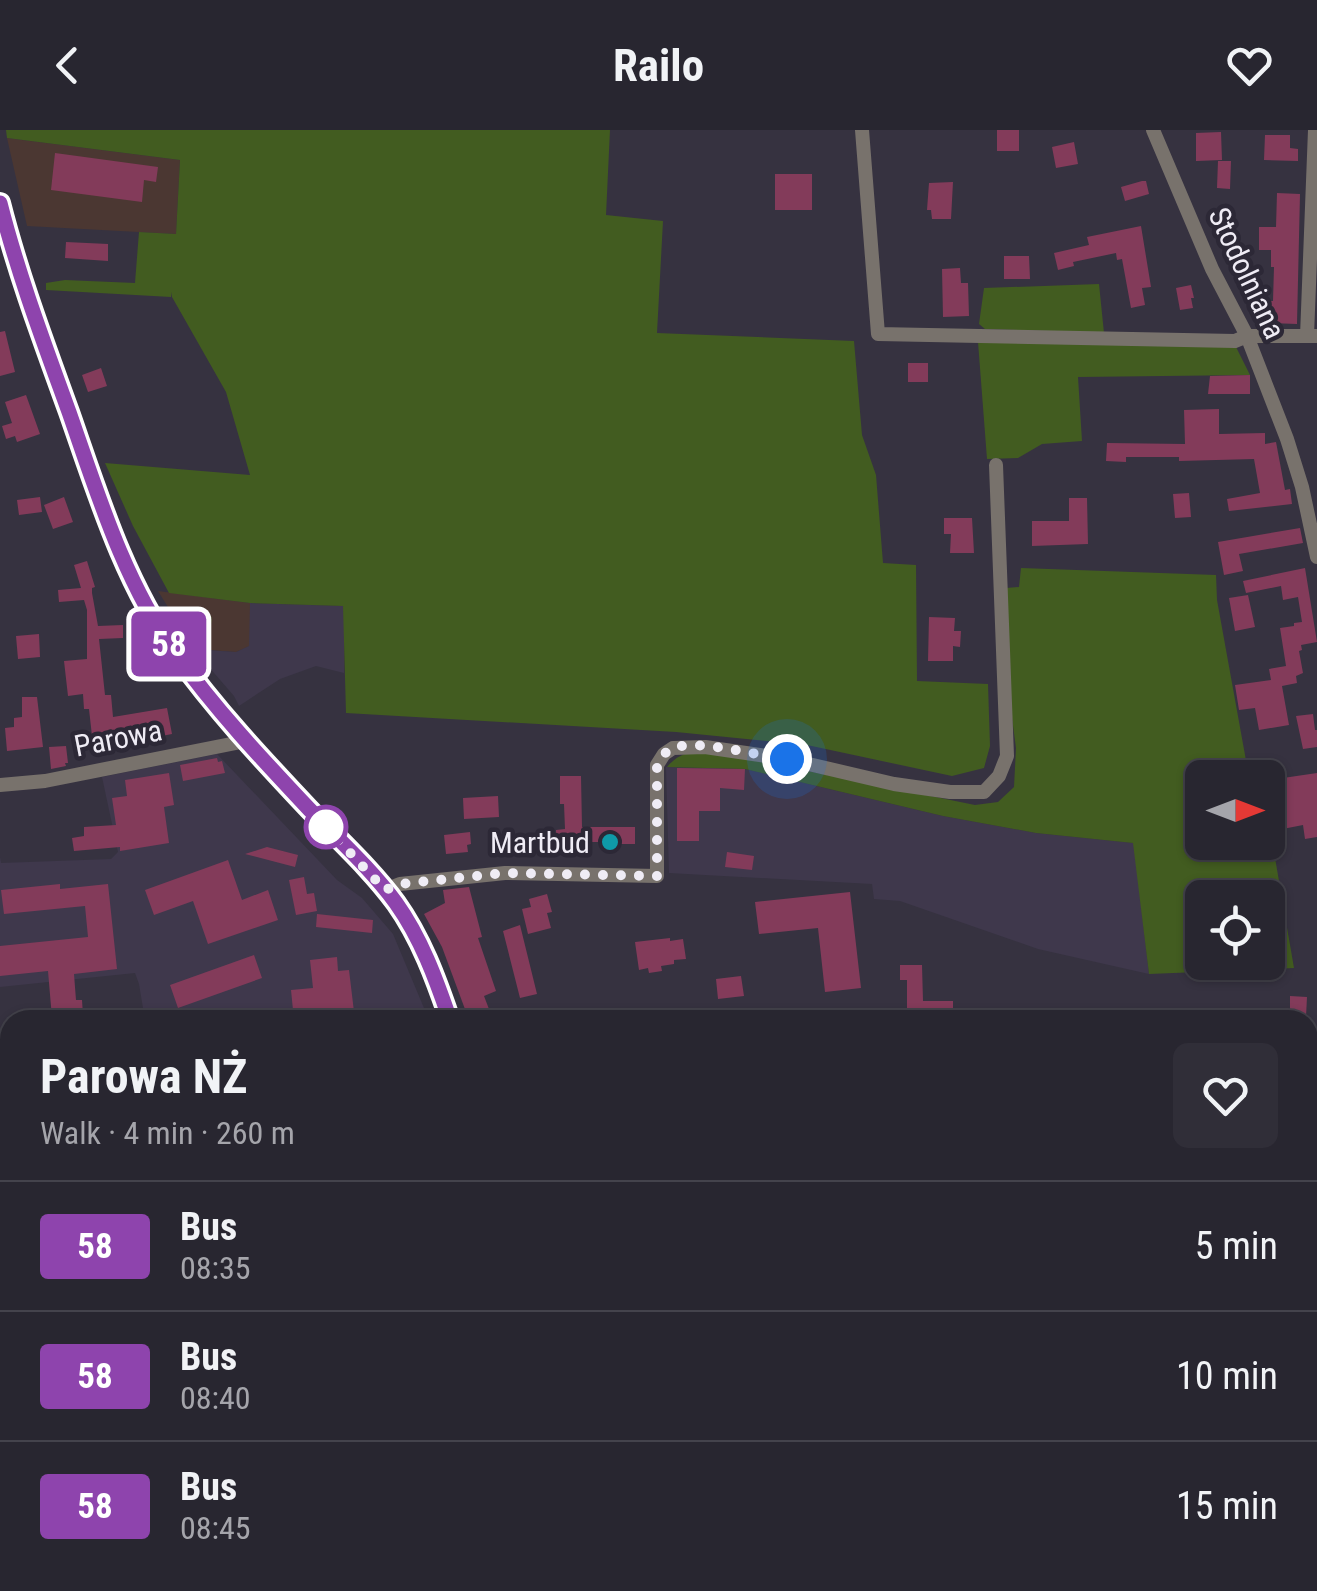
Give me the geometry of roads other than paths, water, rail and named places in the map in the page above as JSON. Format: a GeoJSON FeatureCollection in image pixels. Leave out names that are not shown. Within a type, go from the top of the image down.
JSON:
{"type":"FeatureCollection","features":[{"type":"Feature","properties":{"kind":"street"},"geometry":{"type":"LineString","coordinates":[[862,130],[878,334],[1235,340],[1247,336],[1312,336],[1315,130]]}},
{"type":"Feature","properties":{"kind":"street","name":"Stodolniana"},"geometry":{"type":"LineString","coordinates":[[1153,130],[1212,268],[1247,336],[1287,439],[1317,557]]}},
{"type":"Feature","properties":{"kind":"street"},"geometry":{"type":"LineString","coordinates":[[0,203],[92,479],[131,578],[198,685],[385,890],[424,953],[446,1010]]}},
{"type":"Feature","properties":{"kind":"street"},"geometry":{"type":"LineString","coordinates":[[385,890],[400,884],[505,873],[657,876],[657,766],[673,748],[705,747],[787,759],[894,784],[950,792],[984,792],[1000,776],[1008,756],[996,465]]}},
{"type":"Feature","properties":{"kind":"street","name":"Parowa"},"geometry":{"type":"LineString","coordinates":[[0,784],[46,780],[246,741]]}},
{"type":"Feature","properties":{"kind":"place","name":"Martbud"},"geometry":{"type":"Point","coordinates":[610,842]}}]}
